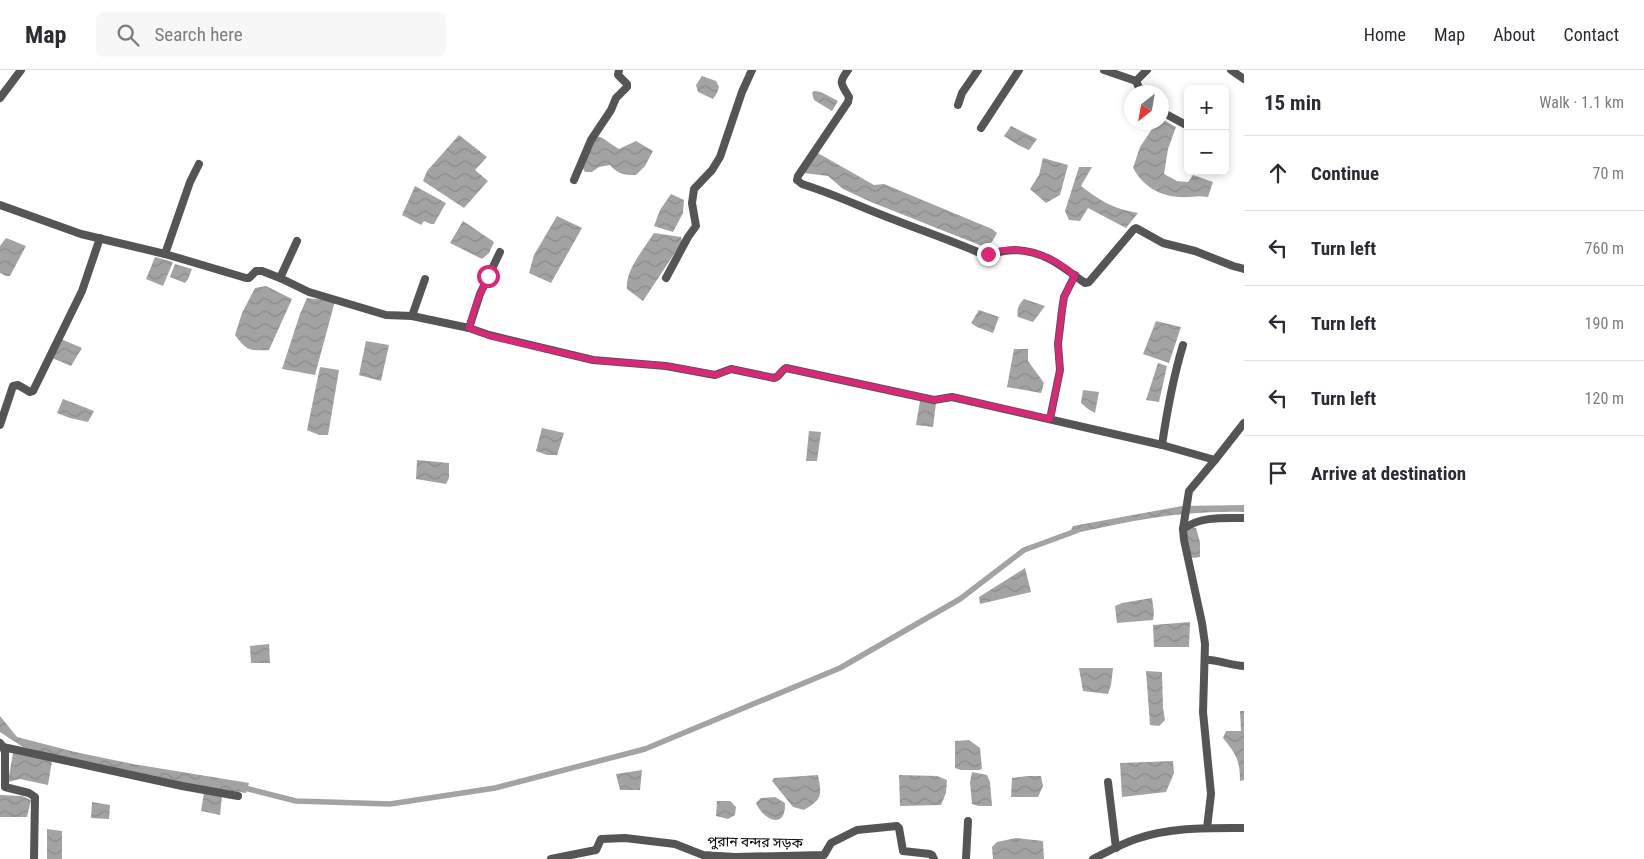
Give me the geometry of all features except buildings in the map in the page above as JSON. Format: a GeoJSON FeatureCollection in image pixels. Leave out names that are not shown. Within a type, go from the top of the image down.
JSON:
{"type":"FeatureCollection","features":[{"type":"Feature","properties":{"kind":"street"},"geometry":{"type":"LineString","coordinates":[[0,98],[22,70]]}},
{"type":"Feature","properties":{"kind":"street"},"geometry":{"type":"LineString","coordinates":[[574,180],[591,140],[612,110],[616,98],[627,87],[627,84],[618,75],[619,70]]}},
{"type":"Feature","properties":{"kind":"street"},"geometry":{"type":"LineString","coordinates":[[666,278],[696,226],[692,203],[694,189],[712,170],[720,157],[742,92],[752,70]]}},
{"type":"Feature","properties":{"kind":"street"},"geometry":{"type":"LineString","coordinates":[[848,70],[840,84],[849,97],[848,102],[798,176],[797,180],[802,184],[850,200],[894,220],[936,234],[980,253],[988,254],[996,251],[1016,250],[1043,255],[1066,267],[1075,276],[1088,283],[1136,228],[1163,243],[1195,251],[1233,266],[1244,268]]}},
{"type":"Feature","properties":{"kind":"street"},"geometry":{"type":"LineString","coordinates":[[958,105],[962,93],[978,70]]}},
{"type":"Feature","properties":{"kind":"street"},"geometry":{"type":"LineString","coordinates":[[981,128],[1019,70]]}},
{"type":"Feature","properties":{"kind":"street"},"geometry":{"type":"LineString","coordinates":[[1104,70],[1136,80]]}},
{"type":"Feature","properties":{"kind":"street"},"geometry":{"type":"LineString","coordinates":[[1136,80],[1147,70]]}},
{"type":"Feature","properties":{"kind":"street"},"geometry":{"type":"LineString","coordinates":[[1231,70],[1244,79]]}},
{"type":"Feature","properties":{"kind":"street"},"geometry":{"type":"LineString","coordinates":[[1136,80],[1138,85]]}},
{"type":"Feature","properties":{"kind":"street"},"geometry":{"type":"LineString","coordinates":[[1169,116],[1184,124]]}},
{"type":"Feature","properties":{"kind":"street"},"geometry":{"type":"LineString","coordinates":[[165,254],[190,182],[199,164]]}},
{"type":"Feature","properties":{"kind":"street"},"geometry":{"type":"LineString","coordinates":[[0,205],[82,234],[165,254],[246,278],[249,278],[256,271],[262,271],[309,292],[386,315],[412,316],[469,328],[490,336],[593,360],[666,366],[716,375],[731,369],[774,378],[786,368],[934,400],[952,397],[1215,460]]}},
{"type":"Feature","properties":{"kind":"street"},"geometry":{"type":"LineString","coordinates":[[0,426],[13,386],[18,385],[30,392],[33,391],[82,291],[100,238]]}},
{"type":"Feature","properties":{"kind":"street"},"geometry":{"type":"LineString","coordinates":[[280,278],[297,241]]}},
{"type":"Feature","properties":{"kind":"street"},"geometry":{"type":"LineString","coordinates":[[469,328],[480,294],[500,252]]}},
{"type":"Feature","properties":{"kind":"street"},"geometry":{"type":"LineString","coordinates":[[1050,419],[1060,370],[1058,344],[1064,297],[1075,276]]}},
{"type":"Feature","properties":{"kind":"street"},"geometry":{"type":"LineString","coordinates":[[412,316],[425,279]]}},
{"type":"Feature","properties":{"kind":"street"},"geometry":{"type":"LineString","coordinates":[[1162,446],[1170,392],[1183,346]]}},
{"type":"Feature","properties":{"kind":"street"},"geometry":{"type":"LineString","coordinates":[[1207,828],[1211,794],[1204,728],[1205,660],[1202,623],[1184,540],[1184,529],[1191,487],[1244,423]]}},
{"type":"Feature","properties":{"kind":"street"},"geometry":{"type":"LineString","coordinates":[[1184,529],[1202,519],[1244,518]]}},
{"type":"Feature","properties":{"kind":"street"},"geometry":{"type":"LineString","coordinates":[[1205,660],[1209,658],[1225,664],[1244,666]]}},
{"type":"Feature","properties":{"kind":"street"},"geometry":{"type":"LineString","coordinates":[[1,745],[182,786],[238,796]]}},
{"type":"Feature","properties":{"kind":"street"},"geometry":{"type":"LineString","coordinates":[[1,745],[5,752],[5,787],[29,793],[35,797],[34,859]]}},
{"type":"Feature","properties":{"kind":"street"},"geometry":{"type":"LineString","coordinates":[[1108,782],[1116,848]]}},
{"type":"Feature","properties":{"kind":"street"},"geometry":{"type":"LineString","coordinates":[[966,859],[968,821]]}},
{"type":"Feature","properties":{"kind":"street","name":"পুরান বন্দর সড়ক"},"geometry":{"type":"LineString","coordinates":[[551,859],[596,850],[601,839],[624,838],[675,844],[703,855],[735,857],[824,856],[831,843],[857,830],[897,826],[903,851],[930,854],[934,859]]}},
{"type":"Feature","properties":{"kind":"street"},"geometry":{"type":"LineString","coordinates":[[1093,859],[1136,839],[1174,830],[1244,828]]}},
{"type":"Feature","properties":{"kind":"water"},"geometry":{"type":"Polygon","coordinates":[[[702,76],[716,81],[719,87],[713,99],[698,92],[696,85],[702,76]]]}},
{"type":"Feature","properties":{"kind":"water"},"geometry":{"type":"Polygon","coordinates":[[[814,91],[821,92],[838,101],[832,111],[814,100],[812,93],[814,91]]]}},
{"type":"Feature","properties":{"kind":"water"},"geometry":{"type":"Polygon","coordinates":[[[1169,123],[1176,127],[1168,149],[1164,174],[1177,181],[1188,182],[1193,175],[1213,182],[1208,197],[1165,195],[1152,189],[1133,168],[1140,147],[1151,130],[1169,130],[1169,123]]]}},
{"type":"Feature","properties":{"kind":"water"},"geometry":{"type":"Polygon","coordinates":[[[1011,126],[1037,139],[1029,150],[1004,136],[1011,126]]]}},
{"type":"Feature","properties":{"kind":"water"},"geometry":{"type":"Polygon","coordinates":[[[459,135],[487,157],[475,170],[488,181],[464,208],[423,181],[427,171],[459,135]]]}},
{"type":"Feature","properties":{"kind":"water"},"geometry":{"type":"Polygon","coordinates":[[[595,136],[604,139],[619,149],[636,141],[653,151],[645,166],[636,175],[622,173],[610,165],[599,167],[592,172],[585,172],[581,165],[595,136]]]}},
{"type":"Feature","properties":{"kind":"water"},"geometry":{"type":"Polygon","coordinates":[[[816,152],[874,185],[884,184],[992,229],[997,233],[992,242],[982,246],[871,202],[843,189],[828,176],[804,173],[816,152]]]}},
{"type":"Feature","properties":{"kind":"water"},"geometry":{"type":"Polygon","coordinates":[[[1043,158],[1068,165],[1060,195],[1046,203],[1030,189],[1039,175],[1043,158]]]}},
{"type":"Feature","properties":{"kind":"water"},"geometry":{"type":"Polygon","coordinates":[[[1079,167],[1092,167],[1081,186],[1108,204],[1138,213],[1126,228],[1088,208],[1080,221],[1069,220],[1065,211],[1079,167]]]}},
{"type":"Feature","properties":{"kind":"water"},"geometry":{"type":"Polygon","coordinates":[[[415,186],[446,203],[434,224],[424,221],[421,225],[402,215],[415,186]]]}},
{"type":"Feature","properties":{"kind":"water"},"geometry":{"type":"Polygon","coordinates":[[[671,194],[684,200],[683,213],[673,232],[654,226],[660,210],[671,194]]]}},
{"type":"Feature","properties":{"kind":"water"},"geometry":{"type":"Polygon","coordinates":[[[557,216],[582,228],[551,283],[529,273],[534,255],[557,216]]]}},
{"type":"Feature","properties":{"kind":"water"},"geometry":{"type":"Polygon","coordinates":[[[463,221],[494,242],[489,253],[482,259],[450,243],[463,221]]]}},
{"type":"Feature","properties":{"kind":"water"},"geometry":{"type":"Polygon","coordinates":[[[654,233],[681,237],[682,242],[643,301],[627,289],[627,282],[632,267],[654,233]]]}},
{"type":"Feature","properties":{"kind":"water"},"geometry":{"type":"Polygon","coordinates":[[[6,238],[26,246],[10,276],[0,273],[0,246],[6,238]]]}},
{"type":"Feature","properties":{"kind":"water"},"geometry":{"type":"Polygon","coordinates":[[[155,257],[173,262],[163,286],[146,279],[155,257]]]}},
{"type":"Feature","properties":{"kind":"water"},"geometry":{"type":"Polygon","coordinates":[[[175,264],[192,269],[185,283],[170,277],[175,264]]]}},
{"type":"Feature","properties":{"kind":"water"},"geometry":{"type":"Polygon","coordinates":[[[266,286],[292,299],[269,350],[253,350],[246,347],[235,335],[242,313],[255,288],[266,286]]]}},
{"type":"Feature","properties":{"kind":"water"},"geometry":{"type":"Polygon","coordinates":[[[307,298],[335,301],[315,375],[282,369],[307,298]]]}},
{"type":"Feature","properties":{"kind":"water"},"geometry":{"type":"Polygon","coordinates":[[[1024,299],[1045,306],[1033,322],[1018,317],[1018,307],[1024,299]]]}},
{"type":"Feature","properties":{"kind":"water"},"geometry":{"type":"Polygon","coordinates":[[[979,310],[999,317],[993,333],[971,323],[979,310]]]}},
{"type":"Feature","properties":{"kind":"water"},"geometry":{"type":"Polygon","coordinates":[[[1156,321],[1181,327],[1169,363],[1143,354],[1156,321]]]}},
{"type":"Feature","properties":{"kind":"water"},"geometry":{"type":"Polygon","coordinates":[[[61,339],[82,348],[71,366],[52,358],[61,339]]]}},
{"type":"Feature","properties":{"kind":"water"},"geometry":{"type":"Polygon","coordinates":[[[366,341],[389,345],[381,381],[359,375],[366,341]]]}},
{"type":"Feature","properties":{"kind":"water"},"geometry":{"type":"Polygon","coordinates":[[[1014,349],[1028,349],[1028,361],[1044,383],[1041,393],[1007,387],[1014,349]]]}},
{"type":"Feature","properties":{"kind":"water"},"geometry":{"type":"Polygon","coordinates":[[[1158,363],[1167,366],[1159,402],[1146,400],[1158,363]]]}},
{"type":"Feature","properties":{"kind":"water"},"geometry":{"type":"Polygon","coordinates":[[[320,367],[339,370],[328,435],[319,435],[307,430],[320,367]]]}},
{"type":"Feature","properties":{"kind":"water"},"geometry":{"type":"Polygon","coordinates":[[[1083,390],[1099,392],[1095,413],[1081,403],[1083,390]]]}},
{"type":"Feature","properties":{"kind":"water"},"geometry":{"type":"Polygon","coordinates":[[[63,399],[94,411],[88,422],[57,413],[63,399]]]}},
{"type":"Feature","properties":{"kind":"water"},"geometry":{"type":"Polygon","coordinates":[[[920,401],[936,403],[933,427],[916,425],[920,401]]]}},
{"type":"Feature","properties":{"kind":"water"},"geometry":{"type":"Polygon","coordinates":[[[542,428],[564,433],[557,455],[547,455],[536,451],[542,428]]]}},
{"type":"Feature","properties":{"kind":"water"},"geometry":{"type":"Polygon","coordinates":[[[809,431],[821,432],[817,461],[806,461],[809,431]]]}},
{"type":"Feature","properties":{"kind":"water"},"geometry":{"type":"Polygon","coordinates":[[[417,460],[449,463],[449,478],[446,484],[416,479],[417,460]]]}},
{"type":"Feature","properties":{"kind":"water"},"geometry":{"type":"Polygon","coordinates":[[[1244,505],[1244,512],[1180,514],[1076,533],[1070,532],[1073,526],[1182,506],[1244,505]]]}},
{"type":"Feature","properties":{"kind":"water"},"geometry":{"type":"Polygon","coordinates":[[[1188,527],[1196,528],[1200,542],[1200,557],[1193,558],[1190,556],[1184,536],[1188,527]]]}},
{"type":"Feature","properties":{"kind":"water"},"geometry":{"type":"Polygon","coordinates":[[[1025,568],[1031,592],[980,604],[979,597],[1025,568]]]}},
{"type":"Feature","properties":{"kind":"water"},"geometry":{"type":"Polygon","coordinates":[[[1152,598],[1153,620],[1117,623],[1115,606],[1152,598]]]}},
{"type":"Feature","properties":{"kind":"water"},"geometry":{"type":"Polygon","coordinates":[[[1190,622],[1189,647],[1154,647],[1153,625],[1190,622]]]}},
{"type":"Feature","properties":{"kind":"water"},"geometry":{"type":"Polygon","coordinates":[[[269,644],[270,663],[251,663],[250,646],[269,644]]]}},
{"type":"Feature","properties":{"kind":"water"},"geometry":{"type":"Polygon","coordinates":[[[1079,668],[1113,668],[1108,694],[1083,691],[1079,668]]]}},
{"type":"Feature","properties":{"kind":"water"},"geometry":{"type":"Polygon","coordinates":[[[1146,671],[1162,672],[1165,720],[1159,726],[1150,725],[1146,671]]]}},
{"type":"Feature","properties":{"kind":"water"},"geometry":{"type":"Polygon","coordinates":[[[1240,711],[1244,711],[1244,780],[1240,781],[1236,758],[1223,738],[1226,731],[1241,731],[1240,711]]]}},
{"type":"Feature","properties":{"kind":"water"},"geometry":{"type":"Polygon","coordinates":[[[0,716],[17,737],[133,764],[249,783],[246,793],[188,785],[71,760],[23,747],[0,732],[0,716]]]}},
{"type":"Feature","properties":{"kind":"water"},"geometry":{"type":"Polygon","coordinates":[[[969,740],[980,748],[982,769],[961,770],[955,768],[955,741],[969,740]]]}},
{"type":"Feature","properties":{"kind":"water"},"geometry":{"type":"Polygon","coordinates":[[[13,753],[52,761],[48,785],[20,779],[8,782],[13,753]]]}},
{"type":"Feature","properties":{"kind":"water"},"geometry":{"type":"Polygon","coordinates":[[[1173,761],[1174,773],[1166,792],[1122,797],[1120,763],[1173,761]]]}},
{"type":"Feature","properties":{"kind":"water"},"geometry":{"type":"Polygon","coordinates":[[[642,770],[640,790],[620,790],[616,774],[642,770]]]}},
{"type":"Feature","properties":{"kind":"water"},"geometry":{"type":"Polygon","coordinates":[[[972,772],[987,775],[990,782],[992,806],[972,804],[970,782],[972,772]]]}},
{"type":"Feature","properties":{"kind":"water"},"geometry":{"type":"Polygon","coordinates":[[[818,775],[819,796],[814,803],[804,810],[793,807],[772,781],[774,778],[818,775]]]}},
{"type":"Feature","properties":{"kind":"water"},"geometry":{"type":"Polygon","coordinates":[[[899,775],[937,776],[947,780],[946,793],[941,805],[900,806],[899,775]]]}},
{"type":"Feature","properties":{"kind":"water"},"geometry":{"type":"Polygon","coordinates":[[[1041,776],[1043,786],[1038,797],[1011,797],[1012,778],[1041,776]]]}},
{"type":"Feature","properties":{"kind":"water"},"geometry":{"type":"Polygon","coordinates":[[[204,793],[222,796],[220,815],[201,811],[204,793]]]}},
{"type":"Feature","properties":{"kind":"water"},"geometry":{"type":"Polygon","coordinates":[[[0,795],[22,796],[31,800],[27,817],[0,817],[0,795]]]}},
{"type":"Feature","properties":{"kind":"water"},"geometry":{"type":"Polygon","coordinates":[[[775,797],[785,803],[782,817],[778,820],[769,818],[756,803],[761,798],[775,797]]]}},
{"type":"Feature","properties":{"kind":"water"},"geometry":{"type":"Polygon","coordinates":[[[717,801],[730,801],[736,807],[735,815],[728,819],[716,816],[717,801]]]}},
{"type":"Feature","properties":{"kind":"water"},"geometry":{"type":"Polygon","coordinates":[[[92,802],[110,805],[109,819],[91,818],[92,802]]]}},
{"type":"Feature","properties":{"kind":"water"},"geometry":{"type":"Polygon","coordinates":[[[47,829],[62,831],[62,859],[47,859],[47,829]]]}},
{"type":"Feature","properties":{"kind":"water"},"geometry":{"type":"Polygon","coordinates":[[[1016,838],[1043,841],[1044,859],[993,859],[992,847],[997,842],[1016,838]]]}},
{"type":"Feature","properties":{"kind":"waterway"},"geometry":{"type":"LineString","coordinates":[[241,787],[296,801],[390,804],[495,788],[645,749],[840,668],[960,599],[1024,550],[1076,531]]}},
{"type":"Feature","properties":{"kind":"route"},"geometry":{"type":"LineString","coordinates":[[488,276],[476,304],[469,328],[490,336],[593,360],[666,366],[716,375],[731,369],[776,378],[786,368],[934,400],[952,397],[1050,419],[1060,370],[1058,344],[1064,297],[1075,276],[1066,267],[1043,255],[1016,250],[996,251],[988,254]]}}]}
